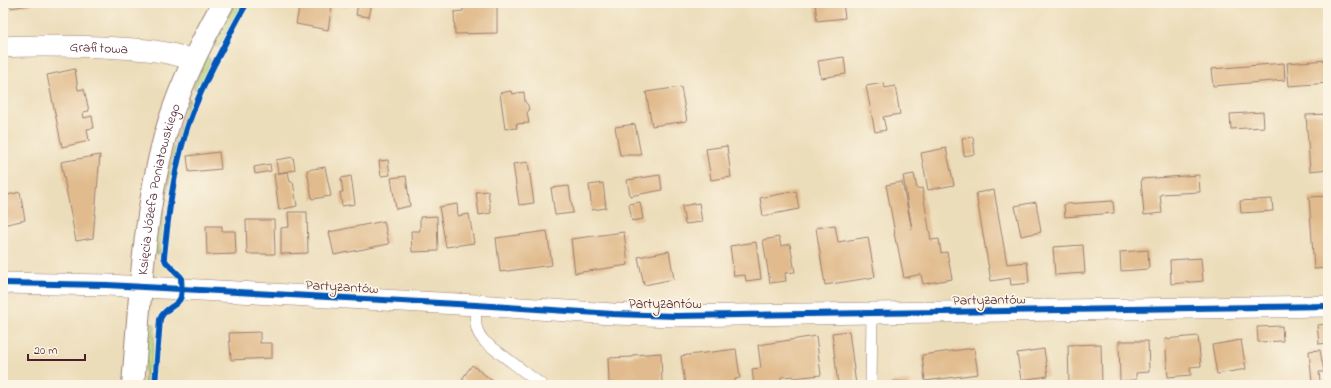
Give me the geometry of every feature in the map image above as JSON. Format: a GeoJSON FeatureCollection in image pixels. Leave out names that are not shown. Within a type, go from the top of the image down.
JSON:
{"type":"FeatureCollection","features":[{"type":"Feature","properties":{"kind":"street","name":"Księcia Józefa Poniatowskiego"},"geometry":{"type":"LineString","coordinates":[[133,385],[148,223],[160,157],[174,110],[192,60],[223,3]]}},
{"type":"Feature","properties":{"kind":"street","name":"Grafitowa"},"geometry":{"type":"LineString","coordinates":[[3,46],[143,49],[175,54],[192,60]]}},
{"type":"Feature","properties":{"kind":"street","name":"Partyzantów"},"geometry":{"type":"LineString","coordinates":[[3,283],[142,287],[613,314],[676,316],[1328,306]]}},
{"type":"Feature","properties":{"kind":"lane"},"geometry":{"type":"LineString","coordinates":[[476,305],[475,323],[479,336],[484,342],[542,385]]}},
{"type":"Feature","properties":{"kind":"lane"},"geometry":{"type":"LineString","coordinates":[[871,385],[872,313]]}},
{"type":"Feature","properties":{"kind":"green space"},"geometry":{"type":"Polygon","coordinates":[[[235,3],[242,3],[218,47],[213,45],[235,3]]]}},
{"type":"Feature","properties":{"kind":"green space"},"geometry":{"type":"Polygon","coordinates":[[[206,57],[211,60],[199,88],[195,89],[193,88],[206,57]]]}},
{"type":"Feature","properties":{"kind":"green space"},"geometry":{"type":"Polygon","coordinates":[[[189,99],[192,103],[176,151],[164,206],[160,254],[155,254],[158,245],[156,243],[158,225],[168,170],[189,99]]]}},
{"type":"Feature","properties":{"kind":"green space"},"geometry":{"type":"Polygon","coordinates":[[[150,324],[154,324],[155,326],[150,385],[144,385],[148,337],[151,336],[151,331],[149,329],[150,324]]]}},
{"type":"Feature","properties":{"kind":"building"},"geometry":{"type":"Polygon","coordinates":[[[10,3],[35,3],[35,4],[11,8],[10,3]]]}},
{"type":"Feature","properties":{"kind":"building"},"geometry":{"type":"Polygon","coordinates":[[[300,3],[347,3],[346,7],[332,5],[328,30],[296,24],[300,3]]]}},
{"type":"Feature","properties":{"kind":"building"},"geometry":{"type":"Polygon","coordinates":[[[358,3],[372,3],[369,17],[356,15],[358,3]]]}},
{"type":"Feature","properties":{"kind":"building"},"geometry":{"type":"Polygon","coordinates":[[[463,3],[497,3],[497,33],[455,34],[454,12],[463,11],[463,3]]]}},
{"type":"Feature","properties":{"kind":"building"},"geometry":{"type":"Polygon","coordinates":[[[815,3],[843,3],[845,18],[817,21],[815,3]]]}},
{"type":"Feature","properties":{"kind":"building"},"geometry":{"type":"Polygon","coordinates":[[[844,57],[846,74],[821,78],[818,61],[844,57]]]}},
{"type":"Feature","properties":{"kind":"building"},"geometry":{"type":"Polygon","coordinates":[[[1328,60],[1328,83],[1289,86],[1287,63],[1328,60]]]}},
{"type":"Feature","properties":{"kind":"building"},"geometry":{"type":"Polygon","coordinates":[[[1284,63],[1285,80],[1213,86],[1211,69],[1284,63]]]}},
{"type":"Feature","properties":{"kind":"building"},"geometry":{"type":"Polygon","coordinates":[[[75,69],[78,90],[84,89],[89,111],[83,112],[84,118],[92,116],[94,128],[87,129],[89,141],[62,147],[47,75],[75,69]]]}},
{"type":"Feature","properties":{"kind":"building"},"geometry":{"type":"Polygon","coordinates":[[[884,83],[885,88],[895,86],[900,114],[883,117],[886,130],[875,132],[866,86],[884,83]]]}},
{"type":"Feature","properties":{"kind":"building"},"geometry":{"type":"Polygon","coordinates":[[[681,87],[687,121],[652,126],[646,92],[681,87]]]}},
{"type":"Feature","properties":{"kind":"building"},"geometry":{"type":"Polygon","coordinates":[[[511,91],[512,94],[524,92],[525,102],[528,105],[529,110],[527,113],[529,123],[516,124],[517,128],[505,129],[500,93],[511,91]]]}},
{"type":"Feature","properties":{"kind":"building"},"geometry":{"type":"Polygon","coordinates":[[[1263,112],[1264,127],[1231,129],[1230,114],[1263,112]]]}},
{"type":"Feature","properties":{"kind":"building"},"geometry":{"type":"Polygon","coordinates":[[[1328,114],[1328,169],[1310,171],[1306,115],[1328,114]]]}},
{"type":"Feature","properties":{"kind":"building"},"geometry":{"type":"Polygon","coordinates":[[[635,124],[641,155],[620,155],[615,127],[635,124]]]}},
{"type":"Feature","properties":{"kind":"building"},"geometry":{"type":"Polygon","coordinates":[[[973,137],[975,154],[964,156],[962,138],[973,137]]]}},
{"type":"Feature","properties":{"kind":"building"},"geometry":{"type":"Polygon","coordinates":[[[727,146],[731,177],[711,180],[706,149],[727,146]]]}},
{"type":"Feature","properties":{"kind":"building"},"geometry":{"type":"Polygon","coordinates":[[[946,148],[954,185],[928,190],[921,153],[946,148]]]}},
{"type":"Feature","properties":{"kind":"building"},"geometry":{"type":"Polygon","coordinates":[[[219,152],[221,169],[189,172],[187,156],[219,152]]]}},
{"type":"Feature","properties":{"kind":"building"},"geometry":{"type":"Polygon","coordinates":[[[100,155],[93,238],[76,241],[61,162],[100,155]]]}},
{"type":"Feature","properties":{"kind":"building"},"geometry":{"type":"Polygon","coordinates":[[[293,157],[295,170],[278,173],[276,160],[293,157]]]}},
{"type":"Feature","properties":{"kind":"building"},"geometry":{"type":"Polygon","coordinates":[[[388,160],[390,175],[381,176],[379,161],[388,160]]]}},
{"type":"Feature","properties":{"kind":"building"},"geometry":{"type":"Polygon","coordinates":[[[528,162],[534,203],[519,205],[513,164],[528,162]]]}},
{"type":"Feature","properties":{"kind":"building"},"geometry":{"type":"Polygon","coordinates":[[[270,164],[271,171],[255,174],[254,167],[270,164]]]}},
{"type":"Feature","properties":{"kind":"building"},"geometry":{"type":"Polygon","coordinates":[[[325,167],[331,196],[312,199],[307,170],[325,167]]]}},
{"type":"Feature","properties":{"kind":"building"},"geometry":{"type":"Polygon","coordinates":[[[288,172],[290,182],[293,182],[297,206],[279,210],[274,174],[288,172]]]}},
{"type":"Feature","properties":{"kind":"building"},"geometry":{"type":"Polygon","coordinates":[[[914,174],[917,189],[922,188],[931,240],[939,239],[941,253],[947,252],[952,279],[923,284],[921,274],[904,278],[894,233],[886,185],[902,182],[912,229],[903,176],[914,174]]]}},
{"type":"Feature","properties":{"kind":"building"},"geometry":{"type":"Polygon","coordinates":[[[660,175],[662,190],[630,196],[627,180],[660,175]]]}},
{"type":"Feature","properties":{"kind":"building"},"geometry":{"type":"Polygon","coordinates":[[[1199,175],[1200,192],[1162,194],[1160,195],[1162,213],[1144,215],[1141,179],[1199,175]]]}},
{"type":"Feature","properties":{"kind":"building"},"geometry":{"type":"Polygon","coordinates":[[[351,176],[355,204],[342,206],[340,192],[343,192],[341,178],[351,176]]]}},
{"type":"Feature","properties":{"kind":"building"},"geometry":{"type":"Polygon","coordinates":[[[406,176],[410,206],[396,209],[391,178],[406,176]]]}},
{"type":"Feature","properties":{"kind":"building"},"geometry":{"type":"Polygon","coordinates":[[[603,183],[606,208],[592,210],[589,185],[603,183]]]}},
{"type":"Feature","properties":{"kind":"building"},"geometry":{"type":"Polygon","coordinates":[[[569,186],[573,213],[555,215],[551,188],[569,186]]]}},
{"type":"Feature","properties":{"kind":"building"},"geometry":{"type":"Polygon","coordinates":[[[994,190],[1007,264],[1027,262],[1029,283],[1011,285],[1010,278],[991,281],[976,193],[994,190]]]}},
{"type":"Feature","properties":{"kind":"building"},"geometry":{"type":"Polygon","coordinates":[[[488,191],[491,213],[479,215],[476,192],[488,191]]]}},
{"type":"Feature","properties":{"kind":"building"},"geometry":{"type":"Polygon","coordinates":[[[796,191],[799,209],[763,216],[760,198],[796,191]]]}},
{"type":"Feature","properties":{"kind":"building"},"geometry":{"type":"Polygon","coordinates":[[[20,192],[25,220],[3,225],[3,196],[20,192]]]}},
{"type":"Feature","properties":{"kind":"building"},"geometry":{"type":"Polygon","coordinates":[[[1328,196],[1328,268],[1314,269],[1309,197],[1328,196]]]}},
{"type":"Feature","properties":{"kind":"building"},"geometry":{"type":"Polygon","coordinates":[[[1272,199],[1273,211],[1241,213],[1240,201],[1272,199]]]}},
{"type":"Feature","properties":{"kind":"building"},"geometry":{"type":"Polygon","coordinates":[[[1113,201],[1114,213],[1065,217],[1064,204],[1113,201]]]}},
{"type":"Feature","properties":{"kind":"building"},"geometry":{"type":"Polygon","coordinates":[[[640,202],[643,219],[632,221],[629,204],[640,202]]]}},
{"type":"Feature","properties":{"kind":"building"},"geometry":{"type":"Polygon","coordinates":[[[1036,202],[1041,232],[1021,236],[1015,206],[1036,202]]]}},
{"type":"Feature","properties":{"kind":"building"},"geometry":{"type":"Polygon","coordinates":[[[699,203],[702,222],[685,224],[682,206],[699,203]]]}},
{"type":"Feature","properties":{"kind":"building"},"geometry":{"type":"Polygon","coordinates":[[[457,204],[458,216],[469,214],[474,243],[446,247],[439,207],[457,204]]]}},
{"type":"Feature","properties":{"kind":"building"},"geometry":{"type":"Polygon","coordinates":[[[288,212],[307,212],[308,253],[281,254],[281,228],[289,227],[288,212]]]}},
{"type":"Feature","properties":{"kind":"building"},"geometry":{"type":"Polygon","coordinates":[[[437,216],[438,251],[412,252],[411,231],[420,231],[420,217],[437,216]]]}},
{"type":"Feature","properties":{"kind":"building"},"geometry":{"type":"Polygon","coordinates":[[[246,220],[274,220],[275,254],[247,254],[246,220]]]}},
{"type":"Feature","properties":{"kind":"building"},"geometry":{"type":"Polygon","coordinates":[[[384,221],[389,244],[334,255],[329,232],[384,221]]]}},
{"type":"Feature","properties":{"kind":"building"},"geometry":{"type":"Polygon","coordinates":[[[835,225],[838,242],[868,237],[875,277],[825,285],[816,228],[835,225]]]}},
{"type":"Feature","properties":{"kind":"building"},"geometry":{"type":"Polygon","coordinates":[[[206,226],[222,226],[222,231],[235,231],[236,254],[207,255],[206,226]]]}},
{"type":"Feature","properties":{"kind":"building"},"geometry":{"type":"Polygon","coordinates":[[[547,231],[552,265],[500,272],[496,238],[547,231]]]}},
{"type":"Feature","properties":{"kind":"building"},"geometry":{"type":"Polygon","coordinates":[[[624,232],[628,265],[575,273],[571,239],[624,232]]]}},
{"type":"Feature","properties":{"kind":"building"},"geometry":{"type":"Polygon","coordinates":[[[779,237],[781,246],[790,244],[795,272],[785,273],[786,281],[770,283],[763,240],[779,237]]]}},
{"type":"Feature","properties":{"kind":"building"},"geometry":{"type":"Polygon","coordinates":[[[756,242],[761,279],[746,281],[745,275],[734,276],[730,246],[756,242]]]}},
{"type":"Feature","properties":{"kind":"building"},"geometry":{"type":"Polygon","coordinates":[[[1083,245],[1085,273],[1055,275],[1053,247],[1083,245]]]}},
{"type":"Feature","properties":{"kind":"building"},"geometry":{"type":"Polygon","coordinates":[[[1148,250],[1149,269],[1121,271],[1120,252],[1148,250]]]}},
{"type":"Feature","properties":{"kind":"building"},"geometry":{"type":"Polygon","coordinates":[[[669,251],[674,279],[644,285],[638,257],[669,251]]]}},
{"type":"Feature","properties":{"kind":"building"},"geometry":{"type":"Polygon","coordinates":[[[1201,258],[1203,281],[1171,284],[1170,260],[1201,258]]]}},
{"type":"Feature","properties":{"kind":"building"},"geometry":{"type":"Polygon","coordinates":[[[1328,324],[1328,343],[1319,344],[1317,325],[1328,324]]]}},
{"type":"Feature","properties":{"kind":"building"},"geometry":{"type":"Polygon","coordinates":[[[1282,326],[1283,341],[1258,342],[1257,327],[1282,326]]]}},
{"type":"Feature","properties":{"kind":"building"},"geometry":{"type":"Polygon","coordinates":[[[849,331],[856,385],[838,385],[832,333],[849,331]]]}},
{"type":"Feature","properties":{"kind":"building"},"geometry":{"type":"Polygon","coordinates":[[[260,332],[260,343],[272,343],[272,358],[231,360],[229,333],[260,332]]]}},
{"type":"Feature","properties":{"kind":"building"},"geometry":{"type":"Polygon","coordinates":[[[816,336],[821,375],[793,378],[793,376],[781,377],[782,385],[754,385],[752,369],[761,368],[758,345],[816,336]]]}},
{"type":"Feature","properties":{"kind":"building"},"geometry":{"type":"Polygon","coordinates":[[[1198,336],[1201,366],[1190,367],[1191,375],[1168,377],[1165,339],[1198,336]]]}},
{"type":"Feature","properties":{"kind":"building"},"geometry":{"type":"Polygon","coordinates":[[[1241,340],[1246,369],[1217,374],[1212,345],[1241,340]]]}},
{"type":"Feature","properties":{"kind":"building"},"geometry":{"type":"Polygon","coordinates":[[[1119,341],[1148,341],[1149,372],[1136,373],[1136,380],[1120,381],[1119,341]]]}},
{"type":"Feature","properties":{"kind":"building"},"geometry":{"type":"Polygon","coordinates":[[[1101,344],[1102,383],[1069,383],[1068,345],[1101,344]]]}},
{"type":"Feature","properties":{"kind":"building"},"geometry":{"type":"Polygon","coordinates":[[[974,348],[978,374],[925,381],[922,355],[974,348]]]}},
{"type":"Feature","properties":{"kind":"building"},"geometry":{"type":"Polygon","coordinates":[[[736,349],[740,378],[735,379],[736,385],[685,385],[681,356],[736,349]]]}},
{"type":"Feature","properties":{"kind":"building"},"geometry":{"type":"Polygon","coordinates":[[[1044,349],[1048,376],[1021,380],[1017,353],[1044,349]]]}},
{"type":"Feature","properties":{"kind":"building"},"geometry":{"type":"Polygon","coordinates":[[[1320,350],[1324,372],[1319,372],[1320,382],[1312,383],[1309,351],[1320,350]]]}},
{"type":"Feature","properties":{"kind":"building"},"geometry":{"type":"Polygon","coordinates":[[[661,353],[662,383],[635,385],[635,382],[609,383],[608,358],[633,357],[633,355],[661,353]]]}},
{"type":"Feature","properties":{"kind":"building"},"geometry":{"type":"Polygon","coordinates":[[[472,365],[498,385],[470,385],[462,379],[472,365]]]}},
{"type":"Feature","properties":{"kind":"building"},"geometry":{"type":"Polygon","coordinates":[[[893,381],[912,383],[910,383],[910,385],[894,385],[893,381]]]}},
{"type":"Feature","properties":{"kind":"cycle path"},"geometry":{"type":"LineString","coordinates":[[155,385],[160,319],[164,312],[178,302],[182,288],[181,277],[166,262],[164,257],[167,226],[177,165],[188,126],[202,90],[247,3]]}},
{"type":"Feature","properties":{"kind":"cycle path"},"geometry":{"type":"LineString","coordinates":[[3,283],[107,285],[613,314],[676,316],[1328,306]]}}]}
